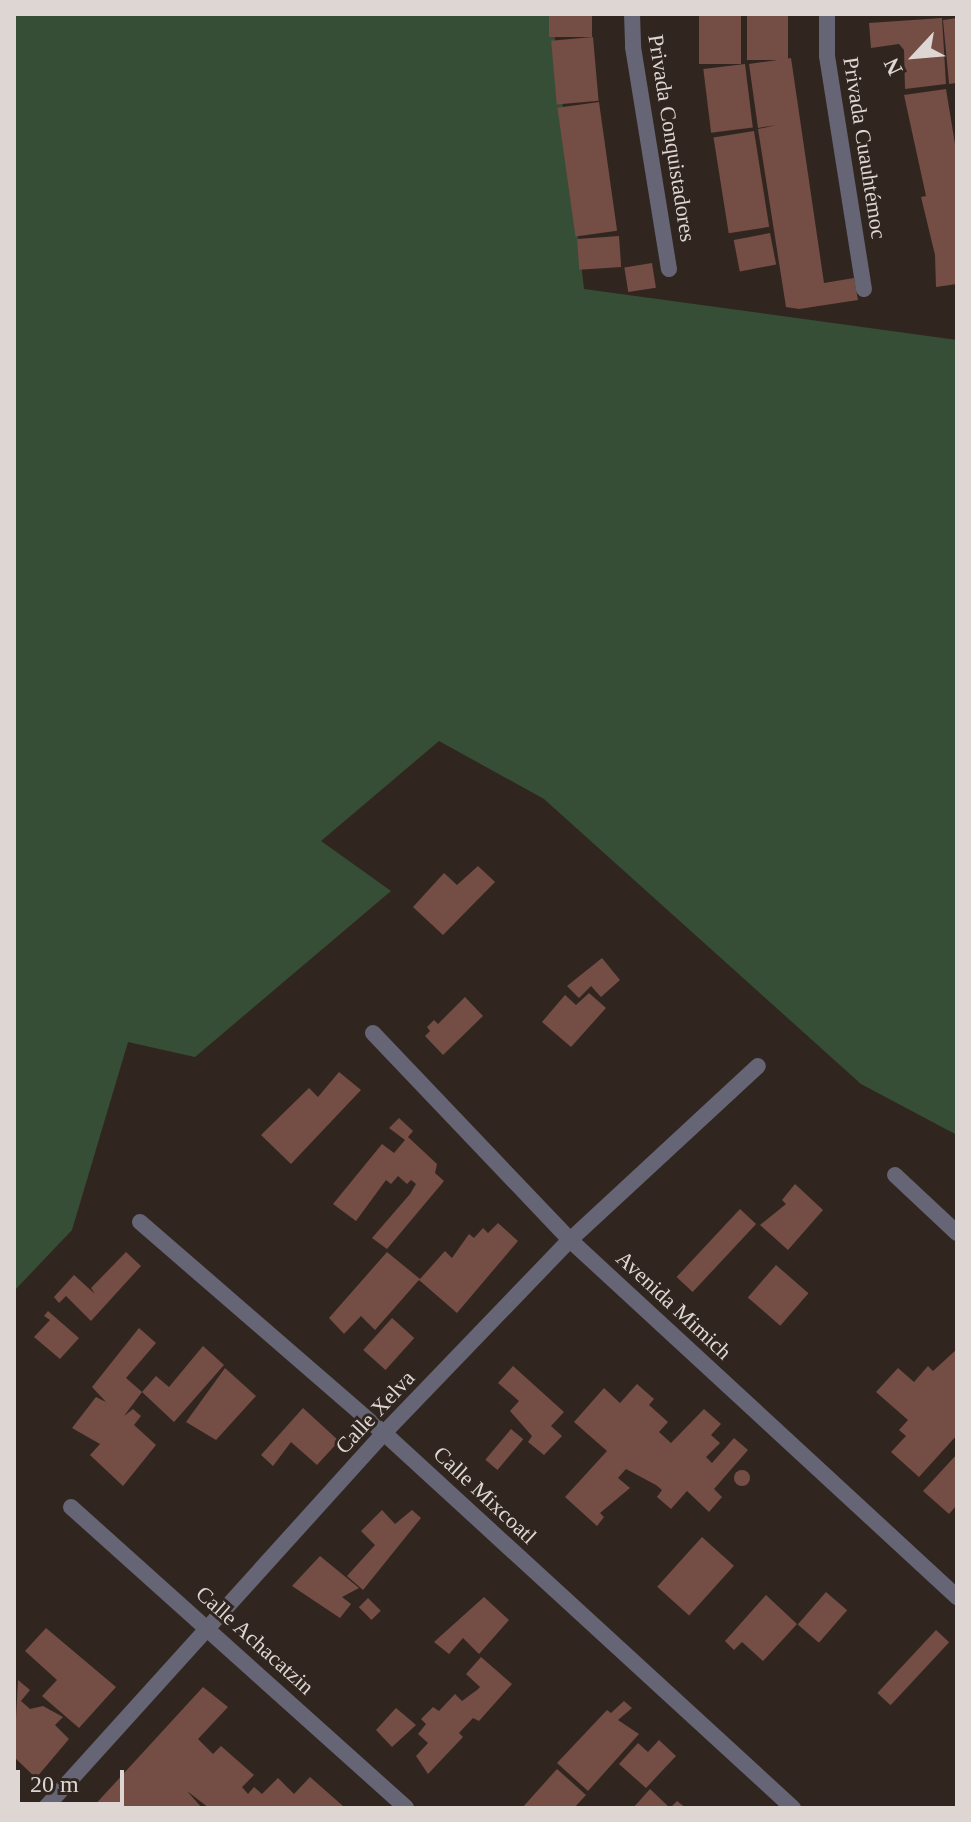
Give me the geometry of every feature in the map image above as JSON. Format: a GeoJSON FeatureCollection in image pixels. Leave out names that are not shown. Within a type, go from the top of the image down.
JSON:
{"type":"FeatureCollection","features":[{"type":"Feature","properties":{"kind":"street","name":"Privada Conquistadores"},"geometry":{"type":"LineString","coordinates":[[632,14],[633,47],[669,269]]}},
{"type":"Feature","properties":{"kind":"street","name":"Privada Cuauhtémoc"},"geometry":{"type":"LineString","coordinates":[[827,14],[827,56],[864,289]]}},
{"type":"Feature","properties":{"kind":"street","name":"Avenida Mimich"},"geometry":{"type":"LineString","coordinates":[[373,1033],[570,1240],[957,1597]]}},
{"type":"Feature","properties":{"kind":"street","name":"Calle Xelva"},"geometry":{"type":"LineString","coordinates":[[45,1808],[384,1433],[570,1240],[758,1066]]}},
{"type":"Feature","properties":{"kind":"street"},"geometry":{"type":"LineString","coordinates":[[895,1175],[957,1233]]}},
{"type":"Feature","properties":{"kind":"street","name":"Calle Mixcoatl"},"geometry":{"type":"LineString","coordinates":[[140,1222],[384,1433],[793,1808]]}},
{"type":"Feature","properties":{"kind":"street","name":"Calle Achacatzin"},"geometry":{"type":"LineString","coordinates":[[71,1507],[209,1627],[406,1808]]}},
{"type":"Feature","properties":{"kind":"green space"},"geometry":{"type":"Polygon","coordinates":[[[14,14],[552,14],[584,289],[957,340],[957,1135],[861,1084],[544,799],[439,741],[321,841],[391,891],[195,1057],[128,1042],[72,1230],[14,1291],[14,14]]]}},
{"type":"Feature","properties":{"kind":"building"},"geometry":{"type":"Polygon","coordinates":[[[549,14],[592,14],[592,37],[549,37],[549,14]]]}},
{"type":"Feature","properties":{"kind":"building"},"geometry":{"type":"Polygon","coordinates":[[[699,14],[741,14],[741,64],[699,64],[699,14]]]}},
{"type":"Feature","properties":{"kind":"building"},"geometry":{"type":"Polygon","coordinates":[[[747,14],[788,14],[788,60],[747,60],[747,14]]]}},
{"type":"Feature","properties":{"kind":"building"},"geometry":{"type":"Polygon","coordinates":[[[942,18],[946,84],[905,89],[904,50],[899,44],[871,48],[869,23],[942,18]]]}},
{"type":"Feature","properties":{"kind":"building"},"geometry":{"type":"Polygon","coordinates":[[[957,18],[957,83],[949,84],[943,20],[957,18]]]}},
{"type":"Feature","properties":{"kind":"building"},"geometry":{"type":"Polygon","coordinates":[[[593,37],[599,101],[557,104],[551,41],[593,37]]]}},
{"type":"Feature","properties":{"kind":"building"},"geometry":{"type":"Polygon","coordinates":[[[791,58],[824,283],[854,278],[858,300],[799,309],[786,307],[758,129],[777,125],[758,128],[749,64],[791,58]]]}},
{"type":"Feature","properties":{"kind":"building"},"geometry":{"type":"Polygon","coordinates":[[[745,64],[753,128],[711,133],[703,69],[745,64]]]}},
{"type":"Feature","properties":{"kind":"building"},"geometry":{"type":"Polygon","coordinates":[[[946,89],[957,156],[957,284],[936,287],[935,255],[921,197],[926,196],[904,95],[946,89]]]}},
{"type":"Feature","properties":{"kind":"building"},"geometry":{"type":"Polygon","coordinates":[[[599,102],[617,231],[576,237],[557,108],[599,102]]]}},
{"type":"Feature","properties":{"kind":"building"},"geometry":{"type":"Polygon","coordinates":[[[754,131],[769,227],[729,233],[714,137],[754,131]]]}},
{"type":"Feature","properties":{"kind":"building"},"geometry":{"type":"Polygon","coordinates":[[[770,233],[776,264],[740,271],[734,240],[770,233]]]}},
{"type":"Feature","properties":{"kind":"building"},"geometry":{"type":"Polygon","coordinates":[[[619,236],[621,267],[579,270],[577,239],[619,236]]]}},
{"type":"Feature","properties":{"kind":"building"},"geometry":{"type":"Polygon","coordinates":[[[652,263],[656,288],[628,292],[624,267],[652,263]]]}},
{"type":"Feature","properties":{"kind":"building"},"geometry":{"type":"Polygon","coordinates":[[[478,866],[495,882],[443,935],[413,907],[444,873],[457,885],[478,866]]]}},
{"type":"Feature","properties":{"kind":"building"},"geometry":{"type":"Polygon","coordinates":[[[602,958],[620,980],[601,997],[591,986],[579,998],[567,986],[602,958]]]}},
{"type":"Feature","properties":{"kind":"building"},"geometry":{"type":"Polygon","coordinates":[[[589,993],[606,1008],[571,1047],[542,1022],[565,995],[576,1005],[589,993]]]}},
{"type":"Feature","properties":{"kind":"building"},"geometry":{"type":"Polygon","coordinates":[[[465,997],[483,1016],[443,1055],[425,1036],[430,1031],[427,1027],[434,1020],[438,1024],[465,997]]]}},
{"type":"Feature","properties":{"kind":"building"},"geometry":{"type":"Polygon","coordinates":[[[339,1072],[361,1090],[291,1164],[261,1135],[309,1088],[318,1097],[339,1072]]]}},
{"type":"Feature","properties":{"kind":"building"},"geometry":{"type":"Polygon","coordinates":[[[399,1118],[413,1131],[408,1137],[437,1164],[435,1173],[444,1181],[387,1249],[372,1238],[416,1184],[411,1180],[407,1184],[398,1176],[391,1184],[386,1180],[356,1221],[333,1204],[382,1144],[394,1153],[405,1140],[389,1128],[399,1118]]]}},
{"type":"Feature","properties":{"kind":"building"},"geometry":{"type":"Polygon","coordinates":[[[795,1184],[823,1210],[788,1250],[760,1225],[786,1204],[782,1200],[795,1184]]]}},
{"type":"Feature","properties":{"kind":"building"},"geometry":{"type":"Polygon","coordinates":[[[740,1209],[756,1224],[693,1292],[677,1277],[740,1209]]]}},
{"type":"Feature","properties":{"kind":"building"},"geometry":{"type":"Polygon","coordinates":[[[498,1223],[518,1241],[457,1313],[419,1280],[375,1330],[361,1316],[344,1334],[329,1318],[387,1252],[420,1279],[445,1251],[452,1258],[469,1234],[474,1238],[483,1228],[488,1233],[498,1223]]]}},
{"type":"Feature","properties":{"kind":"building"},"geometry":{"type":"Polygon","coordinates":[[[126,1252],[141,1266],[91,1321],[66,1296],[59,1303],[54,1297],[74,1275],[95,1294],[91,1288],[126,1252]]]}},
{"type":"Feature","properties":{"kind":"building"},"geometry":{"type":"Polygon","coordinates":[[[776,1265],[808,1293],[780,1326],[748,1297],[776,1265]]]}},
{"type":"Feature","properties":{"kind":"building"},"geometry":{"type":"Polygon","coordinates":[[[48,1311],[79,1338],[60,1359],[34,1337],[50,1320],[44,1316],[48,1311]]]}},
{"type":"Feature","properties":{"kind":"building"},"geometry":{"type":"Polygon","coordinates":[[[392,1318],[414,1338],[386,1370],[363,1350],[392,1318]]]}},
{"type":"Feature","properties":{"kind":"building"},"geometry":{"type":"Polygon","coordinates":[[[139,1328],[156,1343],[126,1378],[142,1392],[124,1416],[133,1409],[141,1416],[134,1425],[156,1445],[123,1486],[90,1455],[100,1444],[72,1428],[96,1397],[106,1402],[92,1387],[139,1328]]]}},
{"type":"Feature","properties":{"kind":"building"},"geometry":{"type":"Polygon","coordinates":[[[203,1346],[224,1365],[174,1422],[142,1392],[156,1376],[169,1387],[203,1346]]]}},
{"type":"Feature","properties":{"kind":"building"},"geometry":{"type":"Polygon","coordinates":[[[957,1349],[957,1435],[919,1477],[891,1452],[906,1436],[899,1430],[908,1420],[876,1392],[898,1368],[914,1382],[928,1366],[933,1371],[957,1349]]]}},
{"type":"Feature","properties":{"kind":"building"},"geometry":{"type":"Polygon","coordinates":[[[513,1366],[564,1412],[551,1426],[562,1436],[544,1455],[528,1442],[532,1436],[510,1411],[519,1401],[498,1383],[513,1366]]]}},
{"type":"Feature","properties":{"kind":"building"},"geometry":{"type":"Polygon","coordinates":[[[225,1368],[256,1396],[216,1440],[186,1422],[225,1368]]]}},
{"type":"Feature","properties":{"kind":"building"},"geometry":{"type":"Polygon","coordinates":[[[637,1384],[654,1399],[649,1405],[668,1422],[659,1432],[671,1443],[704,1409],[721,1424],[711,1435],[720,1443],[706,1457],[712,1463],[734,1438],[748,1450],[714,1489],[722,1497],[709,1512],[687,1491],[671,1509],[657,1497],[662,1490],[626,1469],[618,1478],[630,1488],[600,1513],[604,1517],[597,1526],[565,1497],[607,1451],[574,1422],[604,1388],[620,1403],[637,1384]]]}},
{"type":"Feature","properties":{"kind":"building"},"geometry":{"type":"Polygon","coordinates":[[[303,1408],[339,1441],[317,1465],[291,1442],[273,1466],[261,1455],[303,1408]]]}},
{"type":"Feature","properties":{"kind":"building"},"geometry":{"type":"Polygon","coordinates":[[[511,1429],[523,1439],[498,1470],[485,1460],[511,1429]]]}},
{"type":"Feature","properties":{"kind":"building"},"geometry":{"type":"Polygon","coordinates":[[[957,1454],[957,1505],[949,1514],[923,1491],[957,1454]]]}},
{"type":"Feature","properties":{"kind":"building"},"geometry":{"type":"Polygon","coordinates":[[[739,1470],[745,1470],[750,1478],[748,1484],[739,1486],[734,1481],[734,1475],[739,1470]]]}},
{"type":"Feature","properties":{"kind":"building"},"geometry":{"type":"Polygon","coordinates":[[[382,1510],[395,1524],[412,1510],[421,1518],[363,1590],[347,1576],[375,1545],[361,1531],[382,1510]]]}},
{"type":"Feature","properties":{"kind":"building"},"geometry":{"type":"Polygon","coordinates":[[[702,1537],[734,1566],[689,1616],[657,1587],[702,1537]]]}},
{"type":"Feature","properties":{"kind":"building"},"geometry":{"type":"Polygon","coordinates":[[[320,1556],[359,1588],[342,1597],[351,1604],[340,1618],[292,1586],[320,1556]]]}},
{"type":"Feature","properties":{"kind":"building"},"geometry":{"type":"Polygon","coordinates":[[[826,1592],[847,1610],[819,1643],[798,1624],[826,1592]]]}},
{"type":"Feature","properties":{"kind":"building"},"geometry":{"type":"Polygon","coordinates":[[[766,1595],[797,1624],[763,1661],[742,1642],[734,1650],[725,1641],[766,1595]]]}},
{"type":"Feature","properties":{"kind":"building"},"geometry":{"type":"Polygon","coordinates":[[[484,1597],[509,1620],[479,1654],[463,1638],[449,1654],[434,1642],[484,1597]]]}},
{"type":"Feature","properties":{"kind":"building"},"geometry":{"type":"Polygon","coordinates":[[[368,1598],[381,1611],[372,1620],[359,1607],[368,1598]]]}},
{"type":"Feature","properties":{"kind":"building"},"geometry":{"type":"Polygon","coordinates":[[[46,1628],[116,1687],[79,1728],[42,1696],[57,1680],[25,1651],[46,1628]]]}},
{"type":"Feature","properties":{"kind":"building"},"geometry":{"type":"Polygon","coordinates":[[[936,1630],[949,1642],[891,1705],[877,1693],[936,1630]]]}},
{"type":"Feature","properties":{"kind":"building"},"geometry":{"type":"Polygon","coordinates":[[[481,1657],[512,1684],[479,1721],[473,1718],[459,1733],[463,1737],[428,1774],[416,1756],[428,1743],[418,1734],[426,1724],[421,1719],[433,1707],[439,1711],[455,1694],[462,1701],[480,1687],[466,1674],[481,1657]]]}},
{"type":"Feature","properties":{"kind":"building"},"geometry":{"type":"Polygon","coordinates":[[[18,1680],[30,1690],[21,1701],[30,1709],[43,1706],[63,1717],[55,1725],[69,1739],[36,1778],[14,1757],[18,1680]]]}},
{"type":"Feature","properties":{"kind":"building"},"geometry":{"type":"Polygon","coordinates":[[[203,1687],[228,1707],[198,1739],[213,1754],[221,1746],[254,1775],[242,1787],[248,1794],[254,1787],[262,1794],[278,1778],[294,1794],[310,1777],[343,1806],[209,1808],[187,1791],[202,1808],[92,1808],[203,1687]]]}},
{"type":"Feature","properties":{"kind":"building"},"geometry":{"type":"Polygon","coordinates":[[[624,1701],[632,1708],[618,1720],[639,1734],[588,1791],[557,1763],[607,1710],[611,1713],[624,1701]]]}},
{"type":"Feature","properties":{"kind":"building"},"geometry":{"type":"Polygon","coordinates":[[[396,1708],[416,1725],[392,1747],[376,1730],[396,1708]]]}},
{"type":"Feature","properties":{"kind":"building"},"geometry":{"type":"Polygon","coordinates":[[[659,1740],[676,1756],[646,1788],[619,1764],[638,1743],[648,1752],[659,1740]]]}},
{"type":"Feature","properties":{"kind":"building"},"geometry":{"type":"Polygon","coordinates":[[[557,1769],[586,1795],[574,1808],[522,1808],[557,1769]]]}},
{"type":"Feature","properties":{"kind":"building"},"geometry":{"type":"Polygon","coordinates":[[[650,1789],[670,1808],[633,1808],[650,1789]]]}},
{"type":"Feature","properties":{"kind":"building"},"geometry":{"type":"Polygon","coordinates":[[[677,1801],[686,1808],[670,1808],[677,1801]]]}}]}
